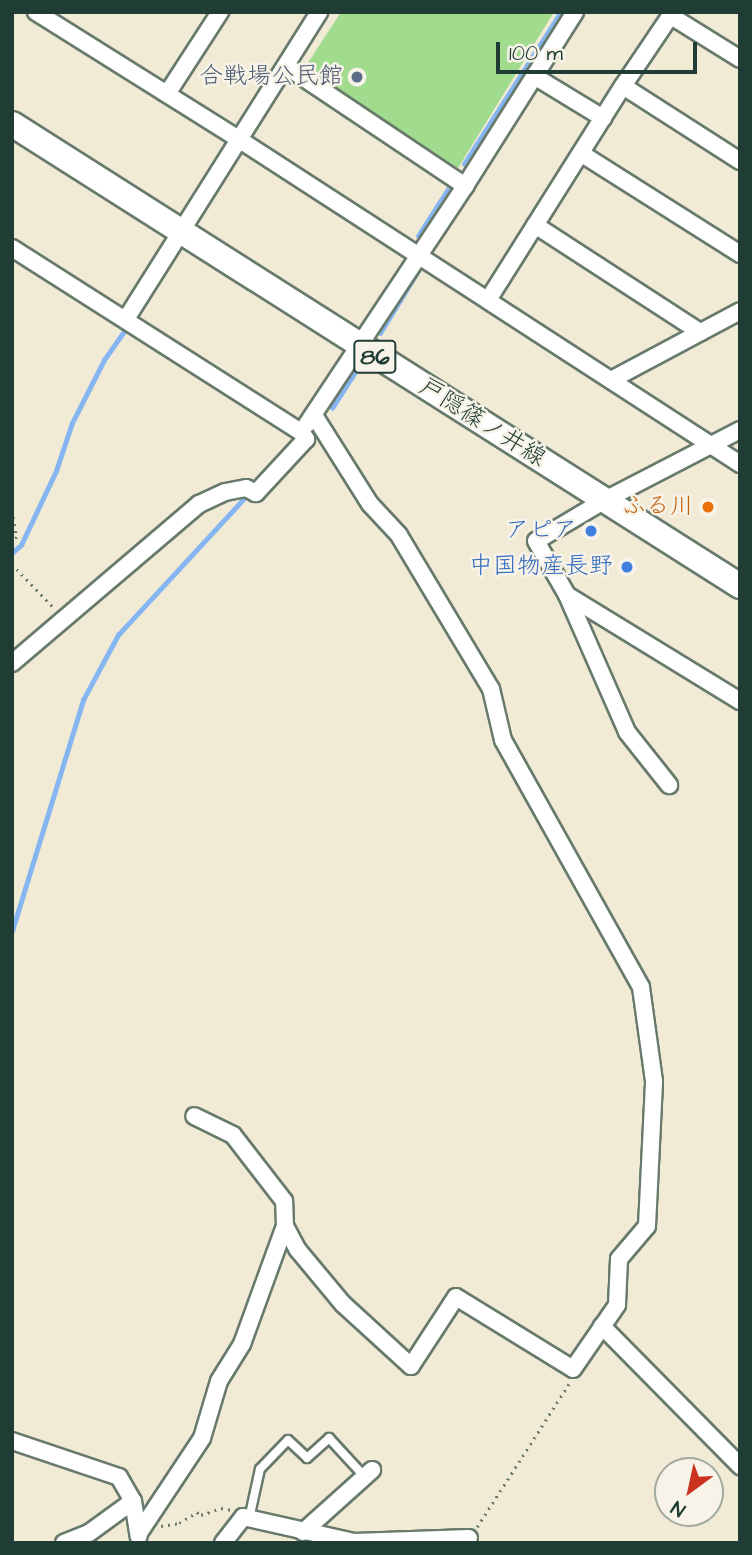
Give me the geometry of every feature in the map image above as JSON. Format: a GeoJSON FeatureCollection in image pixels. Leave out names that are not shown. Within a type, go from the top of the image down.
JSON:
{"type":"FeatureCollection","features":[{"type":"Feature","properties":{"kind":"main road","name":"戸隠篠ノ井線"},"geometry":{"type":"LineString","coordinates":[[12,124],[740,586]]}},
{"type":"Feature","properties":{"kind":"street"},"geometry":{"type":"LineString","coordinates":[[36,12],[240,140],[740,464]]}},
{"type":"Feature","properties":{"kind":"street"},"geometry":{"type":"LineString","coordinates":[[126,319],[319,12]]}},
{"type":"Feature","properties":{"kind":"street"},"geometry":{"type":"LineString","coordinates":[[301,432],[465,186],[575,12]]}},
{"type":"Feature","properties":{"kind":"street"},"geometry":{"type":"LineString","coordinates":[[488,300],[623,86],[672,14],[740,59]]}},
{"type":"Feature","properties":{"kind":"street"},"geometry":{"type":"LineString","coordinates":[[167,94],[212,15]]}},
{"type":"Feature","properties":{"kind":"street"},"geometry":{"type":"LineString","coordinates":[[286,66],[465,186]]}},
{"type":"Feature","properties":{"kind":"street"},"geometry":{"type":"LineString","coordinates":[[534,76],[603,118]]}},
{"type":"Feature","properties":{"kind":"street"},"geometry":{"type":"LineString","coordinates":[[623,86],[740,161]]}},
{"type":"Feature","properties":{"kind":"street"},"geometry":{"type":"LineString","coordinates":[[582,154],[740,254]]}},
{"type":"Feature","properties":{"kind":"street"},"geometry":{"type":"LineString","coordinates":[[535,225],[700,332]]}},
{"type":"Feature","properties":{"kind":"street"},"geometry":{"type":"LineString","coordinates":[[12,248],[301,432],[306,439],[256,493],[246,488],[225,492],[199,504],[66,621],[12,663]]}},
{"type":"Feature","properties":{"kind":"street"},"geometry":{"type":"LineString","coordinates":[[611,380],[740,311]]}},
{"type":"Feature","properties":{"kind":"street"},"geometry":{"type":"LineString","coordinates":[[285,1226],[298,1250],[343,1304],[411,1366],[456,1297],[573,1369],[617,1305],[619,1259],[647,1226],[654,1081],[641,987],[503,740],[491,689],[399,535],[370,504],[314,415]]}},
{"type":"Feature","properties":{"kind":"street"},"geometry":{"type":"LineString","coordinates":[[668,785],[627,732],[566,595],[536,541],[605,500],[740,430]]}},
{"type":"Feature","properties":{"kind":"street"},"geometry":{"type":"LineString","coordinates":[[566,595],[740,701]]}},
{"type":"Feature","properties":{"kind":"street"},"geometry":{"type":"LineString","coordinates":[[141,1534],[202,1437],[219,1381],[242,1344],[285,1226],[284,1201],[233,1135],[194,1116]]}},
{"type":"Feature","properties":{"kind":"street"},"geometry":{"type":"LineString","coordinates":[[602,1326],[740,1466]]}},
{"type":"Feature","properties":{"kind":"street"},"geometry":{"type":"LineString","coordinates":[[12,1441],[119,1477],[133,1501],[141,1534]]}},
{"type":"Feature","properties":{"kind":"street"},"geometry":{"type":"LineString","coordinates":[[303,1532],[369,1474]]}},
{"type":"Feature","properties":{"kind":"street"},"geometry":{"type":"LineString","coordinates":[[64,1543],[89,1533],[133,1501]]}},
{"type":"Feature","properties":{"kind":"street"},"geometry":{"type":"LineString","coordinates":[[223,1543],[246,1518],[354,1542],[468,1541]]}},
{"type":"Feature","properties":{"kind":"lane"},"geometry":{"type":"LineString","coordinates":[[246,1518],[260,1469],[288,1440],[307,1458],[329,1438],[369,1474]]}},
{"type":"Feature","properties":{"kind":"path"},"geometry":{"type":"LineString","coordinates":[[12,510],[17,537],[12,544]]}},
{"type":"Feature","properties":{"kind":"path"},"geometry":{"type":"LineString","coordinates":[[12,564],[66,621]]}},
{"type":"Feature","properties":{"kind":"path"},"geometry":{"type":"LineString","coordinates":[[468,1541],[573,1377],[573,1369]]}},
{"type":"Feature","properties":{"kind":"path"},"geometry":{"type":"LineString","coordinates":[[141,1534],[171,1526],[197,1512],[201,1514],[221,1508],[237,1511],[246,1518]]}},
{"type":"Feature","properties":{"kind":"green space"},"geometry":{"type":"Polygon","coordinates":[[[341,12],[554,12],[458,168],[304,69],[341,12]]]}},
{"type":"Feature","properties":{"kind":"waterway"},"geometry":{"type":"LineString","coordinates":[[464,164],[561,12]]}},
{"type":"Feature","properties":{"kind":"waterway"},"geometry":{"type":"LineString","coordinates":[[418,236],[452,183]]}},
{"type":"Feature","properties":{"kind":"waterway"},"geometry":{"type":"LineString","coordinates":[[380,333],[419,269]]}},
{"type":"Feature","properties":{"kind":"waterway"},"geometry":{"type":"LineString","coordinates":[[12,553],[21,545],[56,471],[72,423],[104,360],[126,328]]}},
{"type":"Feature","properties":{"kind":"waterway"},"geometry":{"type":"LineString","coordinates":[[332,408],[357,369]]}},
{"type":"Feature","properties":{"kind":"waterway"},"geometry":{"type":"LineString","coordinates":[[12,931],[83,700],[118,635],[247,495]]}},
{"type":"Feature","properties":{"kind":"place","name":"合戦場公民館"},"geometry":{"type":"Point","coordinates":[357,77]}},
{"type":"Feature","properties":{"kind":"place","name":"ふる川"},"geometry":{"type":"Point","coordinates":[708,507]}},
{"type":"Feature","properties":{"kind":"place","name":"アピア"},"geometry":{"type":"Point","coordinates":[591,531]}},
{"type":"Feature","properties":{"kind":"place","name":"中国物産長野"},"geometry":{"type":"Point","coordinates":[627,567]}}]}
